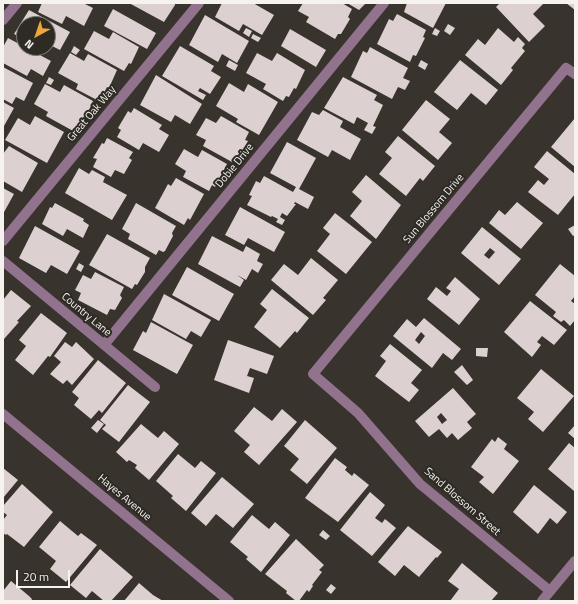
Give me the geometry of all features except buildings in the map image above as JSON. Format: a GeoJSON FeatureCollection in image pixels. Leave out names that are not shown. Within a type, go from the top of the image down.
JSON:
{"type":"FeatureCollection","features":[{"type":"Feature","properties":{"kind":"street"},"geometry":{"type":"LineString","coordinates":[[3,20],[17,3]]}},
{"type":"Feature","properties":{"kind":"street","name":"Great Oak Way"},"geometry":{"type":"LineString","coordinates":[[3,241],[199,3]]}},
{"type":"Feature","properties":{"kind":"street","name":"Dobie Drive"},"geometry":{"type":"LineString","coordinates":[[104,345],[384,3]]}},
{"type":"Feature","properties":{"kind":"street","name":"Sun Blossom Drive"},"geometry":{"type":"LineString","coordinates":[[313,374],[566,68],[575,74]]}},
{"type":"Feature","properties":{"kind":"street","name":"Country Lane"},"geometry":{"type":"LineString","coordinates":[[3,261],[154,387]]}},
{"type":"Feature","properties":{"kind":"street","name":"Sand Blossom Street"},"geometry":{"type":"LineString","coordinates":[[313,374],[358,413],[420,484],[550,591]]}},
{"type":"Feature","properties":{"kind":"street","name":"Hayes Avenue"},"geometry":{"type":"LineString","coordinates":[[3,414],[229,601]]}},
{"type":"Feature","properties":{"kind":"street"},"geometry":{"type":"LineString","coordinates":[[542,601],[575,562]]}}]}
